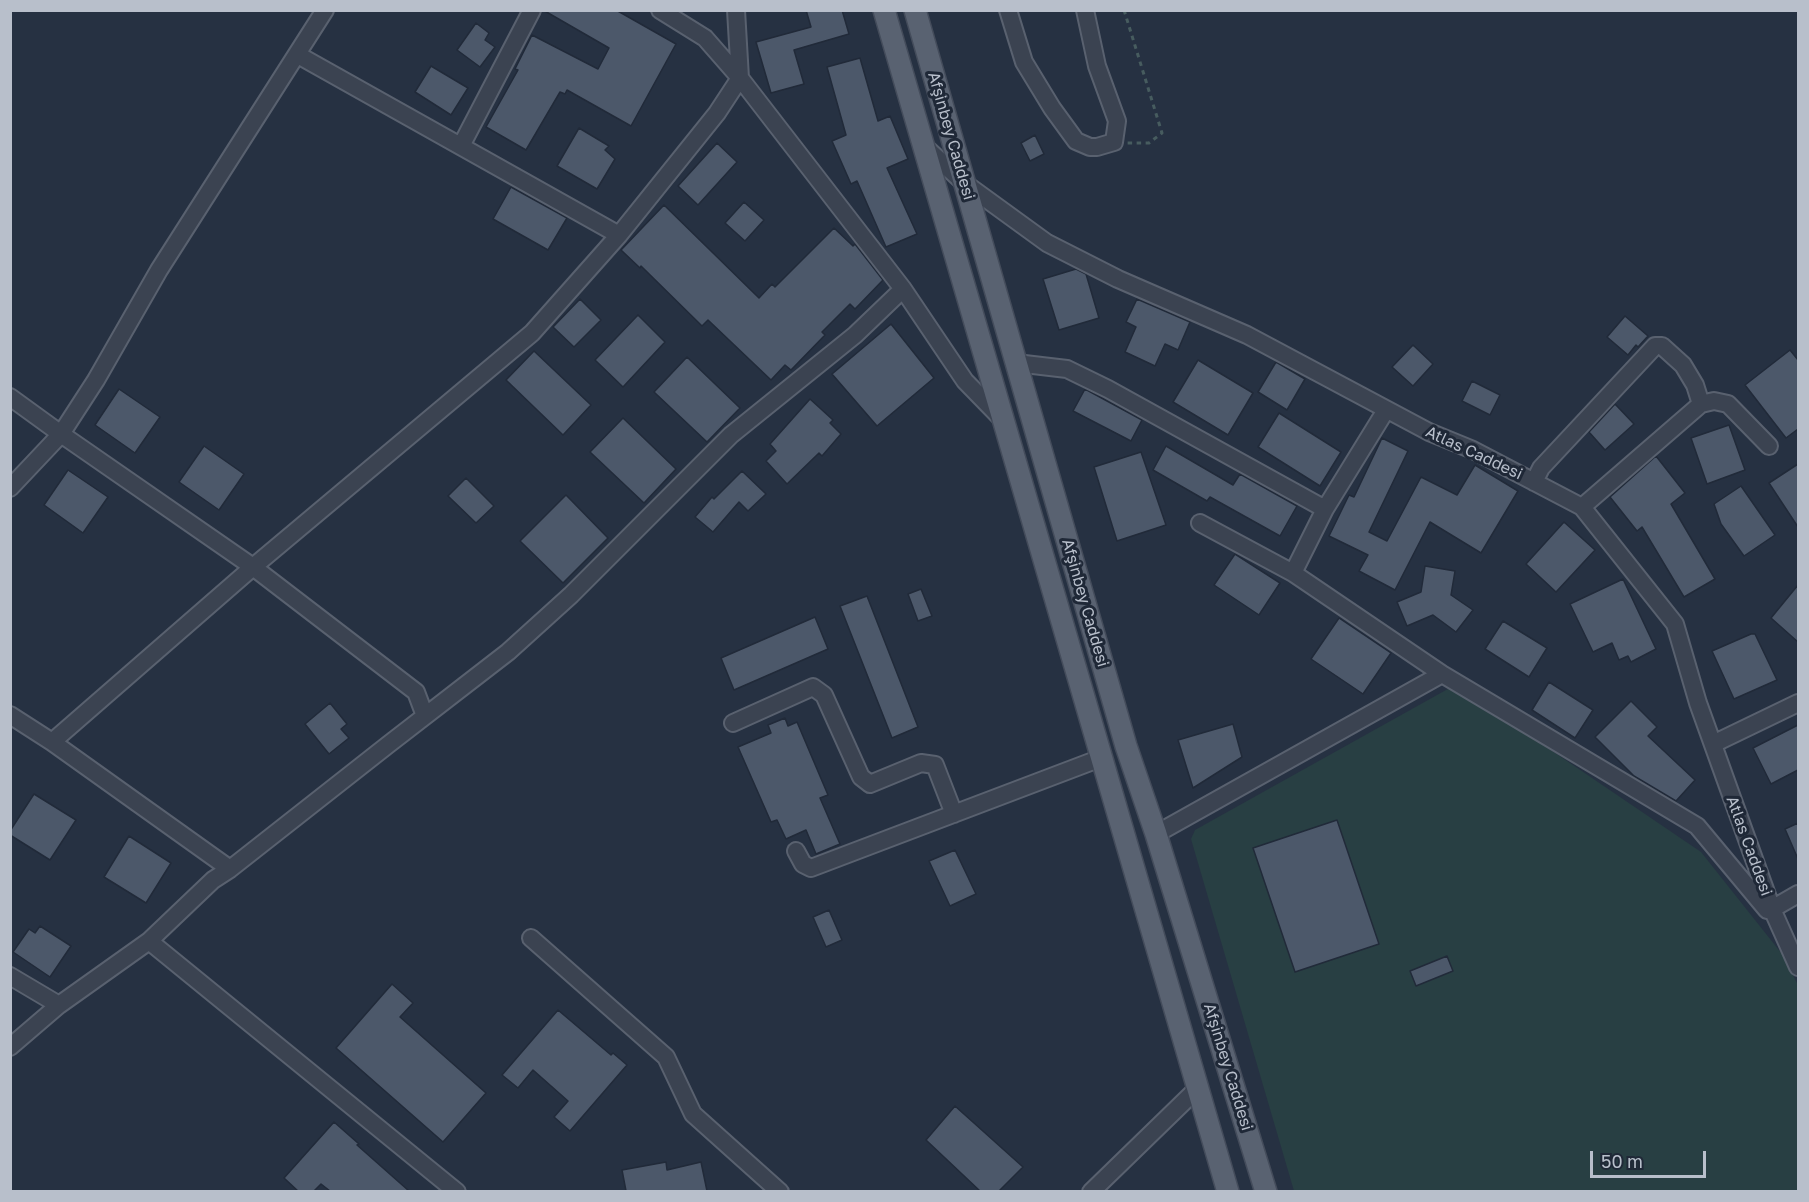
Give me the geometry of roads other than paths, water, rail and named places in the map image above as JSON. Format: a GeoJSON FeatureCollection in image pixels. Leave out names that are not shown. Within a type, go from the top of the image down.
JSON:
{"type":"FeatureCollection","features":[{"type":"Feature","properties":{"kind":"main road","name":"Afşinbey Caddesi"},"geometry":{"type":"LineString","coordinates":[[884,10],[1228,1191]]}},
{"type":"Feature","properties":{"kind":"main road","name":"Afşinbey Caddesi"},"geometry":{"type":"LineString","coordinates":[[915,10],[1126,746],[1156,834],[1266,1191]]}},
{"type":"Feature","properties":{"kind":"street"},"geometry":{"type":"LineString","coordinates":[[10,488],[61,434],[96,380],[159,270],[325,10]]}},
{"type":"Feature","properties":{"kind":"street"},"geometry":{"type":"LineString","coordinates":[[461,146],[532,10]]}},
{"type":"Feature","properties":{"kind":"street"},"geometry":{"type":"LineString","coordinates":[[660,10],[705,38],[740,78],[903,289],[965,381],[1002,420]]}},
{"type":"Feature","properties":{"kind":"street"},"geometry":{"type":"LineString","coordinates":[[52,742],[254,567],[532,333],[619,235],[717,113],[740,78],[736,10]]}},
{"type":"Feature","properties":{"kind":"street"},"geometry":{"type":"LineString","coordinates":[[1008,10],[1024,62],[1052,108],[1076,141],[1097,147],[1114,142],[1117,121],[1097,66],[1085,10]]}},
{"type":"Feature","properties":{"kind":"street"},"geometry":{"type":"LineString","coordinates":[[298,55],[619,235]]}},
{"type":"Feature","properties":{"kind":"street","name":"Atlas Caddesi"},"geometry":{"type":"LineString","coordinates":[[922,144],[963,182],[1047,243],[1118,279],[1247,335],[1386,410],[1429,432],[1473,450],[1582,507],[1675,624],[1698,703],[1773,915],[1798,967]]}},
{"type":"Feature","properties":{"kind":"street"},"geometry":{"type":"LineString","coordinates":[[10,1047],[59,1005],[149,941],[213,880],[508,652],[571,595],[731,435],[855,335],[903,289]]}},
{"type":"Feature","properties":{"kind":"street"},"geometry":{"type":"LineString","coordinates":[[1534,482],[1541,468],[1655,346],[1659,345],[1665,349],[1683,365],[1695,385],[1701,404]]}},
{"type":"Feature","properties":{"kind":"street"},"geometry":{"type":"LineString","coordinates":[[1016,363],[1067,369],[1108,389],[1325,509]]}},
{"type":"Feature","properties":{"kind":"street"},"geometry":{"type":"LineString","coordinates":[[10,397],[254,567],[416,692],[425,716]]}},
{"type":"Feature","properties":{"kind":"street"},"geometry":{"type":"LineString","coordinates":[[1582,507],[1701,404],[1714,401],[1728,404],[1769,446]]}},
{"type":"Feature","properties":{"kind":"street"},"geometry":{"type":"LineString","coordinates":[[1293,573],[1325,509],[1386,410]]}},
{"type":"Feature","properties":{"kind":"street"},"geometry":{"type":"LineString","coordinates":[[1200,523],[1293,573],[1442,674],[1696,826],[1773,915],[1798,894]]}},
{"type":"Feature","properties":{"kind":"street"},"geometry":{"type":"LineString","coordinates":[[1156,834],[1442,674]]}},
{"type":"Feature","properties":{"kind":"street"},"geometry":{"type":"LineString","coordinates":[[733,723],[813,687],[824,694],[861,777],[870,784],[921,763],[935,765],[954,814]]}},
{"type":"Feature","properties":{"kind":"street"},"geometry":{"type":"LineString","coordinates":[[1713,744],[1798,703]]}},
{"type":"Feature","properties":{"kind":"street"},"geometry":{"type":"LineString","coordinates":[[10,715],[52,742],[230,869]]}},
{"type":"Feature","properties":{"kind":"street"},"geometry":{"type":"LineString","coordinates":[[796,850],[803,864],[811,868],[1101,758]]}},
{"type":"Feature","properties":{"kind":"street"},"geometry":{"type":"LineString","coordinates":[[531,938],[666,1057],[693,1114],[780,1191]]}},
{"type":"Feature","properties":{"kind":"street"},"geometry":{"type":"LineString","coordinates":[[149,941],[458,1191]]}},
{"type":"Feature","properties":{"kind":"street"},"geometry":{"type":"LineString","coordinates":[[10,976],[59,1005]]}},
{"type":"Feature","properties":{"kind":"street"},"geometry":{"type":"LineString","coordinates":[[1091,1191],[1198,1088]]}}]}
